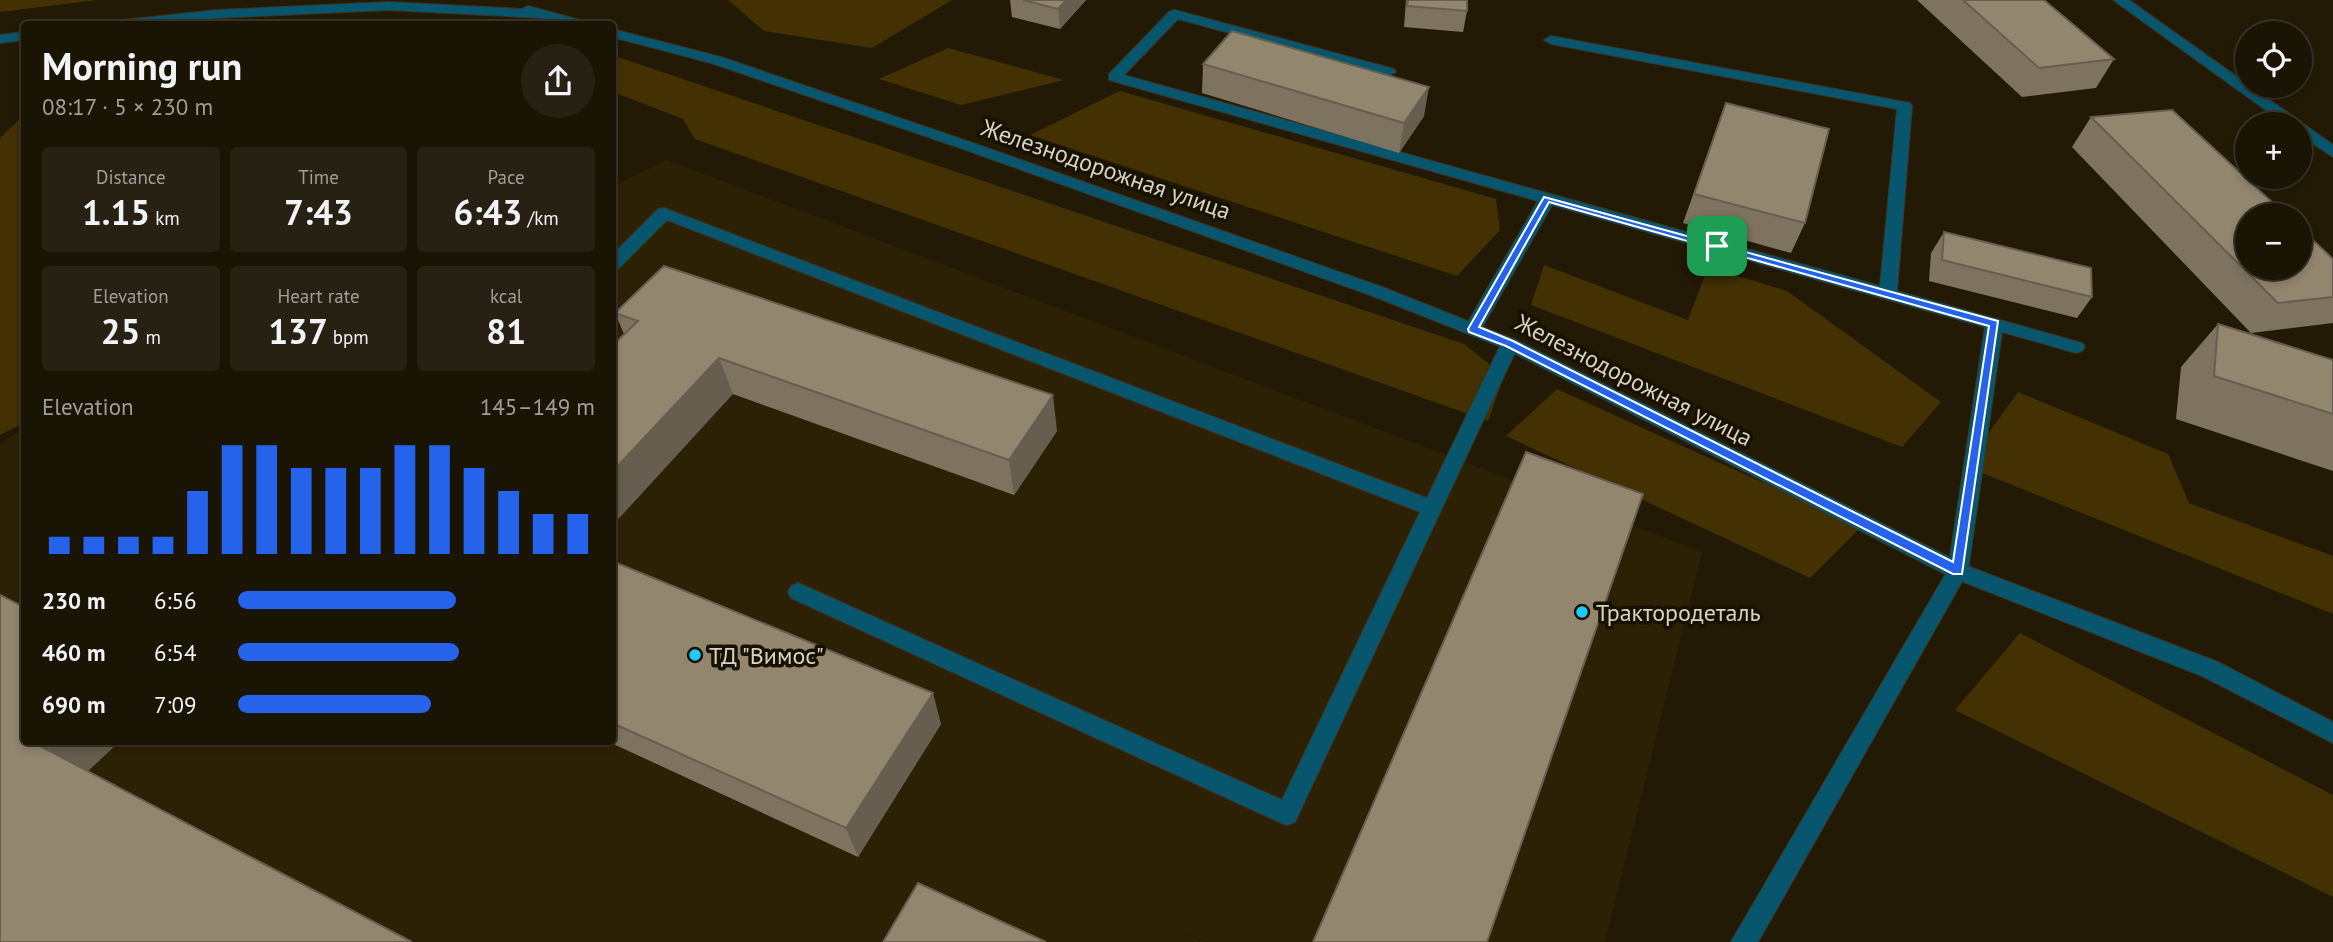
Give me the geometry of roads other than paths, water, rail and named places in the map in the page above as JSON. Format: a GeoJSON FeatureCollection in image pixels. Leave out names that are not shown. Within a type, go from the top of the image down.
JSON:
{"type":"FeatureCollection","features":[{"type":"Feature","properties":{"kind":"street"},"geometry":{"type":"LineString","coordinates":[[497,0],[567,21]]}},
{"type":"Feature","properties":{"kind":"street"},"geometry":{"type":"LineString","coordinates":[[2120,0],[2277,112]]}},
{"type":"Feature","properties":{"kind":"street"},"geometry":{"type":"LineString","coordinates":[[151,21],[217,14],[389,6],[539,14]]}},
{"type":"Feature","properties":{"kind":"street"},"geometry":{"type":"LineString","coordinates":[[1389,72],[1175,14],[1114,78],[2076,347]]}},
{"type":"Feature","properties":{"kind":"street","name":"Железнодорожная улица"},"geometry":{"type":"LineString","coordinates":[[616,34],[716,60],[930,133],[1376,291],[1510,344],[1958,570],[2210,669],[2333,733]]}},
{"type":"Feature","properties":{"kind":"street"},"geometry":{"type":"LineString","coordinates":[[0,39],[21,36]]}},
{"type":"Feature","properties":{"kind":"street"},"geometry":{"type":"LineString","coordinates":[[1551,40],[1905,106],[1888,294]]}},
{"type":"Feature","properties":{"kind":"street"},"geometry":{"type":"LineString","coordinates":[[2312,137],[2333,152]]}},
{"type":"Feature","properties":{"kind":"street"},"geometry":{"type":"LineString","coordinates":[[1473,329],[1547,199]]}},
{"type":"Feature","properties":{"kind":"street"},"geometry":{"type":"LineString","coordinates":[[616,261],[664,213],[1432,508]]}},
{"type":"Feature","properties":{"kind":"street"},"geometry":{"type":"LineString","coordinates":[[1744,942],[1958,570],[1994,324]]}},
{"type":"Feature","properties":{"kind":"street"},"geometry":{"type":"LineString","coordinates":[[797,592],[1287,814],[1510,344]]}},
{"type":"Feature","properties":{"kind":"place","name":"Трактородеталь"},"geometry":{"type":"Point","coordinates":[1582,612]}},
{"type":"Feature","properties":{"kind":"place","name":"ТД \"Вимос\""},"geometry":{"type":"Point","coordinates":[695,655]}}]}
